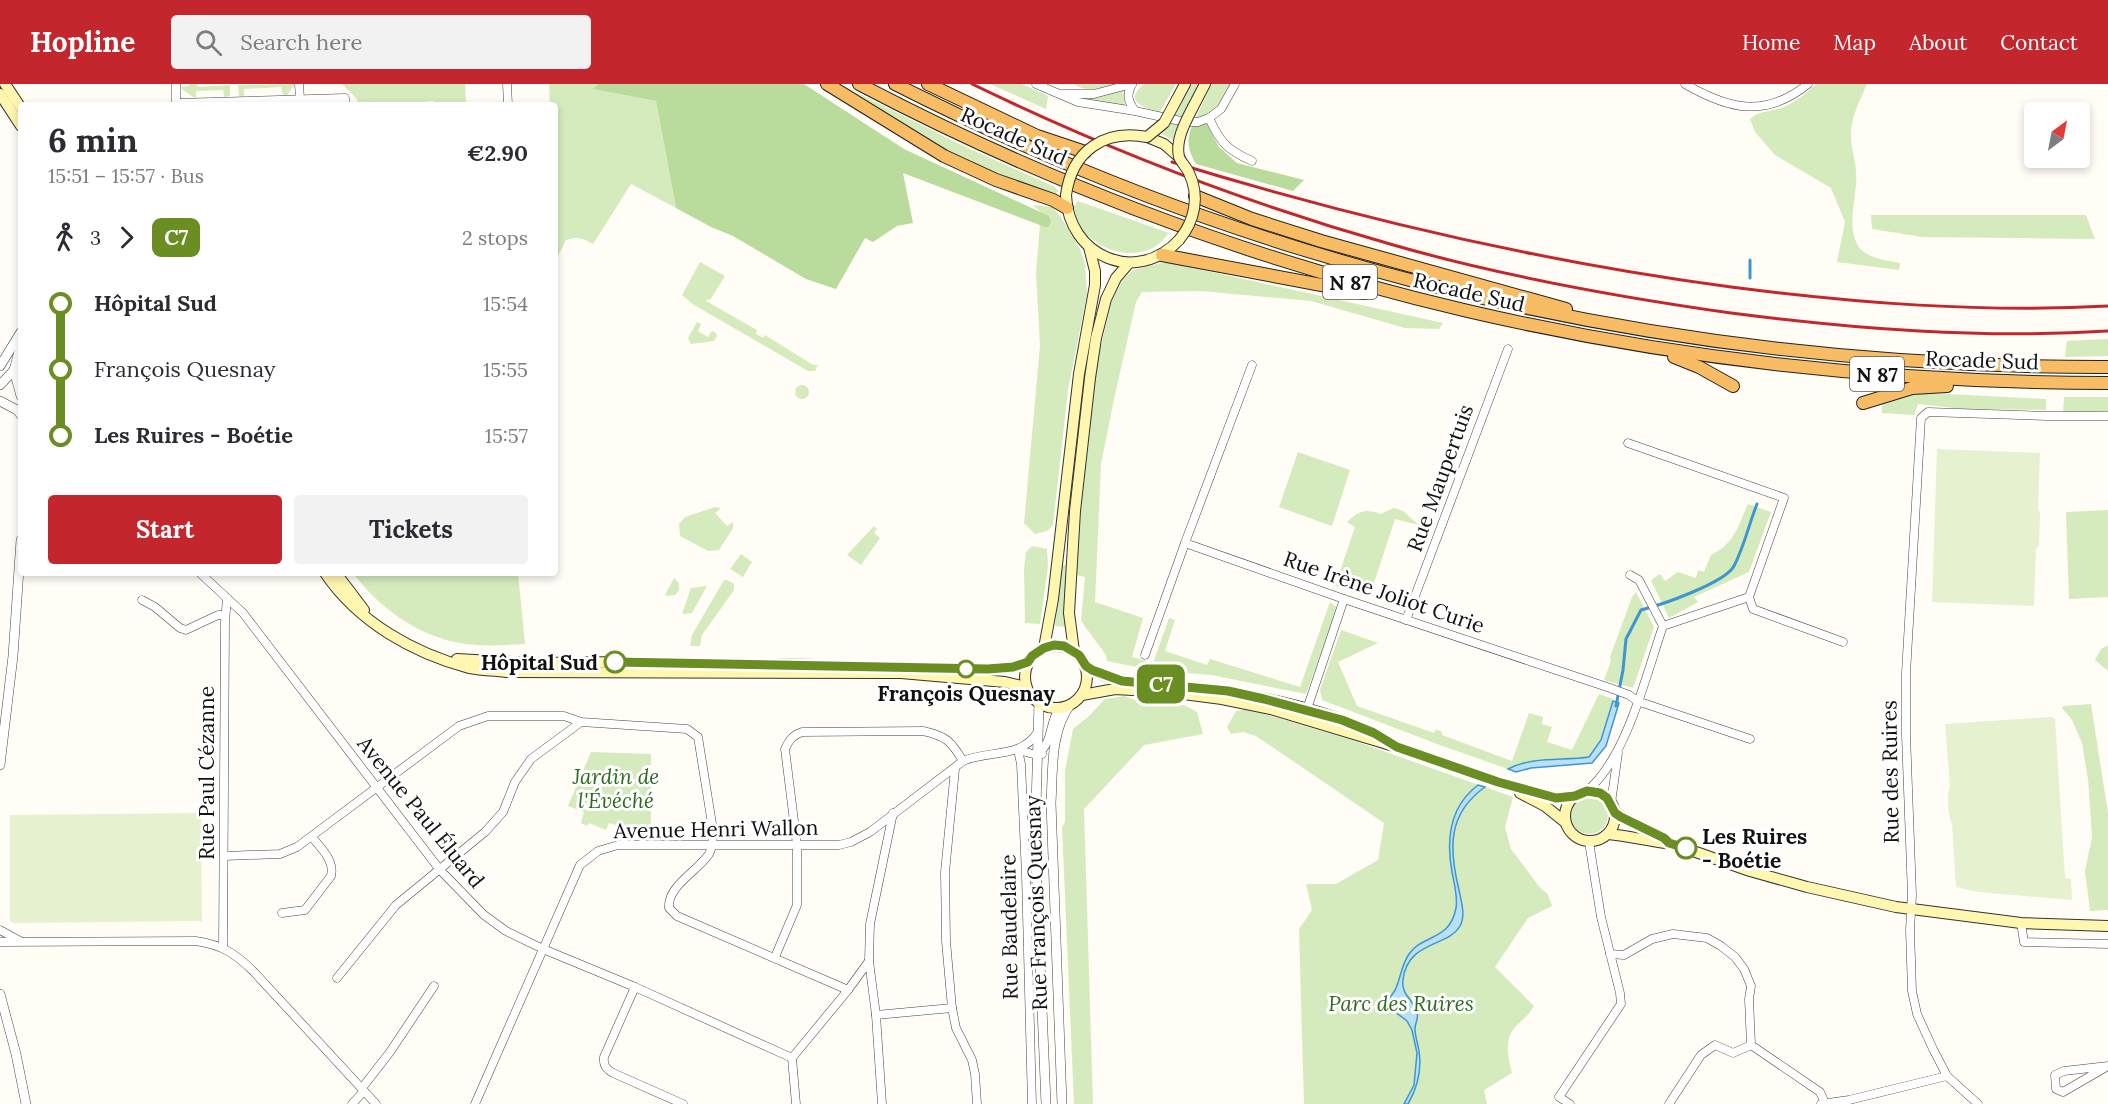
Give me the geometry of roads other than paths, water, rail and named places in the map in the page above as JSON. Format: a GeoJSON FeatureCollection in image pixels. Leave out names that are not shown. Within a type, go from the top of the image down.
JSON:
{"type":"FeatureCollection","features":[{"type":"Feature","properties":{"kind":"highway"},"geometry":{"type":"LineString","coordinates":[[827,84],[951,159],[996,180],[1053,200],[1067,208]]}},
{"type":"Feature","properties":{"kind":"highway","name":"Rocade Sud"},"geometry":{"type":"LineString","coordinates":[[859,84],[1027,165],[1180,227],[1362,285],[1478,315],[1647,348],[1835,371],[1964,380],[2108,383]]}},
{"type":"Feature","properties":{"kind":"highway","name":"Rocade Sud"},"geometry":{"type":"LineString","coordinates":[[895,84],[986,128],[1179,208],[1305,251],[1456,293],[1654,332],[1786,350],[2023,366],[2108,367]]}},
{"type":"Feature","properties":{"kind":"highway"},"geometry":{"type":"LineString","coordinates":[[928,84],[1053,142],[1085,152]]}},
{"type":"Feature","properties":{"kind":"highway"},"geometry":{"type":"LineString","coordinates":[[1195,196],[1252,219],[1366,255],[1654,332]]}},
{"type":"Feature","properties":{"kind":"highway"},"geometry":{"type":"LineString","coordinates":[[1162,255],[1478,315]]}},
{"type":"Feature","properties":{"kind":"highway"},"geometry":{"type":"LineString","coordinates":[[1647,348],[1691,364],[1733,386]]}},
{"type":"Feature","properties":{"kind":"highway","name":"N 87"},"geometry":{"type":"LineString","coordinates":[[1863,403],[1912,388],[2073,383]]}},
{"type":"Feature","properties":{"kind":"main road"},"geometry":{"type":"LineString","coordinates":[[5,84],[18,104]]}},
{"type":"Feature","properties":{"kind":"main road"},"geometry":{"type":"LineString","coordinates":[[1148,137],[1164,123],[1185,84]]}},
{"type":"Feature","properties":{"kind":"main road"},"geometry":{"type":"LineString","coordinates":[[1179,158],[1182,131],[1205,84]]}},
{"type":"Feature","properties":{"kind":"main road"},"geometry":{"type":"LineString","coordinates":[[0,94],[18,121]]}},
{"type":"Feature","properties":{"kind":"main road"},"geometry":{"type":"LineString","coordinates":[[1044,648],[1053,599],[1080,374],[1095,285],[1095,272],[1089,247],[1076,230],[1067,208],[1066,195],[1073,170],[1085,152],[1106,139],[1122,135],[1148,137],[1164,144],[1179,158],[1192,180],[1195,196],[1192,219],[1179,240],[1162,255],[1129,262],[1113,260],[1089,247]]}},
{"type":"Feature","properties":{"kind":"main road"},"geometry":{"type":"LineString","coordinates":[[1074,651],[1070,613],[1075,511],[1090,378],[1096,338],[1106,299],[1116,278],[1129,262]]}},
{"type":"Feature","properties":{"kind":"main road"},"geometry":{"type":"LineString","coordinates":[[327,576],[351,606],[384,630],[423,652],[470,668],[506,672],[892,672],[1005,682],[1026,687]]}},
{"type":"Feature","properties":{"kind":"main road"},"geometry":{"type":"LineString","coordinates":[[338,576],[362,608],[384,630]]}},
{"type":"Feature","properties":{"kind":"main road"},"geometry":{"type":"LineString","coordinates":[[1065,707],[1049,707],[1039,703],[1031,696],[1024,678],[1032,656],[1054,645],[1064,646],[1074,651],[1086,666],[1100,674],[1122,681],[1228,691],[1305,714],[1372,741],[1397,747],[1498,782],[1556,798],[1575,796],[1587,791],[1600,793],[1613,808],[1635,825],[1664,838],[1669,843],[1750,871],[1807,887],[1874,902],[2021,923],[2108,926]]}},
{"type":"Feature","properties":{"kind":"main road"},"geometry":{"type":"LineString","coordinates":[[442,658],[528,663],[706,663],[966,669],[1009,668],[1028,662]]}},
{"type":"Feature","properties":{"kind":"main road"},"geometry":{"type":"LineString","coordinates":[[1086,666],[1087,681],[1082,695],[1115,689],[1168,692],[1305,714]]}},
{"type":"Feature","properties":{"kind":"main road","name":"Rue François Quesnay"},"geometry":{"type":"LineString","coordinates":[[1065,707],[1082,695]]}},
{"type":"Feature","properties":{"kind":"main road"},"geometry":{"type":"LineString","coordinates":[[1498,782],[1545,806],[1565,822],[1571,834],[1589,842],[1599,840],[1608,834],[1614,825],[1613,808]]}},
{"type":"Feature","properties":{"kind":"main road"},"geometry":{"type":"LineString","coordinates":[[1565,822],[1568,804],[1575,796]]}},
{"type":"Feature","properties":{"kind":"main road"},"geometry":{"type":"LineString","coordinates":[[1608,834],[1669,843]]}},
{"type":"Feature","properties":{"kind":"street"},"geometry":{"type":"LineString","coordinates":[[176,84],[176,102]]}},
{"type":"Feature","properties":{"kind":"street"},"geometry":{"type":"LineString","coordinates":[[299,84],[300,99]]}},
{"type":"Feature","properties":{"kind":"street"},"geometry":{"type":"LineString","coordinates":[[507,84],[508,102]]}},
{"type":"Feature","properties":{"kind":"street"},"geometry":{"type":"LineString","coordinates":[[1036,84],[1078,102],[1185,122],[1198,122],[1209,118],[1221,109],[1235,84]]}},
{"type":"Feature","properties":{"kind":"street"},"geometry":{"type":"LineString","coordinates":[[1057,94],[1095,94],[1132,84]]}},
{"type":"Feature","properties":{"kind":"street"},"geometry":{"type":"LineString","coordinates":[[1132,84],[1128,92],[1128,101],[1135,111]]}},
{"type":"Feature","properties":{"kind":"street"},"geometry":{"type":"LineString","coordinates":[[1686,84],[1722,102],[1743,107],[1764,107],[1780,102],[1808,84]]}},
{"type":"Feature","properties":{"kind":"street"},"geometry":{"type":"LineString","coordinates":[[226,102],[345,98],[345,102]]}},
{"type":"Feature","properties":{"kind":"street"},"geometry":{"type":"LineString","coordinates":[[0,103],[18,130]]}},
{"type":"Feature","properties":{"kind":"street"},"geometry":{"type":"LineString","coordinates":[[1209,118],[1218,138],[1233,153],[1252,161]]}},
{"type":"Feature","properties":{"kind":"street"},"geometry":{"type":"LineString","coordinates":[[0,366],[18,337]]}},
{"type":"Feature","properties":{"kind":"street","name":"Rue Maupertuis"},"geometry":{"type":"LineString","coordinates":[[1406,620],[1508,349]]}},
{"type":"Feature","properties":{"kind":"street"},"geometry":{"type":"LineString","coordinates":[[1145,655],[1252,365]]}},
{"type":"Feature","properties":{"kind":"street"},"geometry":{"type":"LineString","coordinates":[[0,371],[18,371]]}},
{"type":"Feature","properties":{"kind":"street"},"geometry":{"type":"LineString","coordinates":[[0,385],[18,371]]}},
{"type":"Feature","properties":{"kind":"street"},"geometry":{"type":"LineString","coordinates":[[0,401],[18,411]]}},
{"type":"Feature","properties":{"kind":"street","name":"Rue des Ruires"},"geometry":{"type":"LineString","coordinates":[[1978,1104],[1947,1076],[1933,1049],[1915,1004],[1911,964],[1906,673],[1921,418],[1928,412],[2108,416]]}},
{"type":"Feature","properties":{"kind":"street"},"geometry":{"type":"LineString","coordinates":[[1628,443],[1784,498],[1749,597],[1753,609],[1843,642]]}},
{"type":"Feature","properties":{"kind":"street","name":"Rue Irène Joliot Curie"},"geometry":{"type":"LineString","coordinates":[[1185,543],[1610,688],[1629,695],[1637,701],[1750,739]]}},
{"type":"Feature","properties":{"kind":"street"},"geometry":{"type":"LineString","coordinates":[[1613,808],[1613,782],[1619,749],[1663,626],[1639,580],[1630,575]]}},
{"type":"Feature","properties":{"kind":"street"},"geometry":{"type":"LineString","coordinates":[[0,765],[13,656],[19,576]]}},
{"type":"Feature","properties":{"kind":"street","name":"Avenue Paul Éluard"},"geometry":{"type":"LineString","coordinates":[[203,576],[243,613],[440,870],[484,915],[506,931],[543,949],[635,987],[792,1058]]}},
{"type":"Feature","properties":{"kind":"street"},"geometry":{"type":"LineString","coordinates":[[1663,626],[1749,597]]}},
{"type":"Feature","properties":{"kind":"street","name":"Rue Paul Cézanne"},"geometry":{"type":"LineString","coordinates":[[223,948],[225,615],[227,598]]}},
{"type":"Feature","properties":{"kind":"street"},"geometry":{"type":"LineString","coordinates":[[1305,714],[1344,599]]}},
{"type":"Feature","properties":{"kind":"street"},"geometry":{"type":"LineString","coordinates":[[141,600],[155,607],[180,628],[186,630],[218,615],[225,615]]}},
{"type":"Feature","properties":{"kind":"street","name":"Rue François Quesnay"},"geometry":{"type":"LineString","coordinates":[[1039,703],[1035,841],[1046,1104]]}},
{"type":"Feature","properties":{"kind":"street"},"geometry":{"type":"LineString","coordinates":[[1037,755],[1044,750],[1052,722],[1065,707]]}},
{"type":"Feature","properties":{"kind":"street","name":"Rue François Quesnay"},"geometry":{"type":"LineString","coordinates":[[1062,1104],[1051,803],[1059,724],[1065,707]]}},
{"type":"Feature","properties":{"kind":"street"},"geometry":{"type":"LineString","coordinates":[[224,856],[286,852],[312,837],[459,726],[472,720],[488,716],[564,716],[581,722],[687,729],[698,737],[713,830],[712,844],[709,854],[670,898],[669,908],[677,916],[848,990]]}},
{"type":"Feature","properties":{"kind":"street"},"geometry":{"type":"LineString","coordinates":[[337,978],[396,905],[485,832],[502,812],[515,782],[531,759],[581,722]]}},
{"type":"Feature","properties":{"kind":"street"},"geometry":{"type":"LineString","coordinates":[[775,957],[797,905],[797,845],[785,749],[796,734],[802,732],[923,732],[939,734],[952,743],[963,761],[973,757],[1024,748],[1037,755],[1056,746]]}},
{"type":"Feature","properties":{"kind":"street"},"geometry":{"type":"LineString","coordinates":[[1024,748],[1038,732]]}},
{"type":"Feature","properties":{"kind":"street","name":"Rue Baudelaire"},"geometry":{"type":"LineString","coordinates":[[1024,748],[1021,764],[1032,1104]]}},
{"type":"Feature","properties":{"kind":"street"},"geometry":{"type":"LineString","coordinates":[[1587,791],[1602,776],[1619,749]]}},
{"type":"Feature","properties":{"kind":"street","name":"Avenue Henri Wallon"},"geometry":{"type":"LineString","coordinates":[[476,1104],[580,864],[598,851],[618,845],[797,845],[851,842],[870,832],[963,761]]}},
{"type":"Feature","properties":{"kind":"street"},"geometry":{"type":"LineString","coordinates":[[955,769],[945,872],[946,941],[952,1008],[956,1028],[972,1060],[976,1104]]}},
{"type":"Feature","properties":{"kind":"street"},"geometry":{"type":"LineString","coordinates":[[882,1104],[876,1015],[869,961],[870,924],[893,813]]}},
{"type":"Feature","properties":{"kind":"street"},"geometry":{"type":"LineString","coordinates":[[282,913],[305,910],[331,876],[330,861],[312,837]]}},
{"type":"Feature","properties":{"kind":"street"},"geometry":{"type":"LineString","coordinates":[[1570,1104],[1559,1097],[1621,1004],[1601,917],[1589,842]]}},
{"type":"Feature","properties":{"kind":"street"},"geometry":{"type":"LineString","coordinates":[[2021,923],[2024,942],[2108,944]]}},
{"type":"Feature","properties":{"kind":"street"},"geometry":{"type":"LineString","coordinates":[[0,930],[24,942]]}},
{"type":"Feature","properties":{"kind":"street"},"geometry":{"type":"LineString","coordinates":[[1610,954],[1624,954],[1652,939],[1673,934],[1707,938],[1721,946],[1735,957],[1744,969],[1751,986],[1749,999],[1751,1045]]}},
{"type":"Feature","properties":{"kind":"street"},"geometry":{"type":"LineString","coordinates":[[0,942],[196,941],[215,944],[239,958],[254,972],[376,1104]]}},
{"type":"Feature","properties":{"kind":"street"},"geometry":{"type":"LineString","coordinates":[[796,1104],[792,1058],[869,961]]}},
{"type":"Feature","properties":{"kind":"street"},"geometry":{"type":"LineString","coordinates":[[352,1104],[386,1059],[434,986]]}},
{"type":"Feature","properties":{"kind":"street"},"geometry":{"type":"LineString","coordinates":[[635,987],[603,1062],[613,1073],[683,1104]]}},
{"type":"Feature","properties":{"kind":"street"},"geometry":{"type":"LineString","coordinates":[[0,994],[26,1104]]}},
{"type":"Feature","properties":{"kind":"street"},"geometry":{"type":"LineString","coordinates":[[876,1015],[952,1008]]}},
{"type":"Feature","properties":{"kind":"street"},"geometry":{"type":"LineString","coordinates":[[1669,1104],[1701,1055],[1715,1045],[1734,1053],[1751,1045]]}},
{"type":"Feature","properties":{"kind":"street"},"geometry":{"type":"LineString","coordinates":[[1751,1045],[1820,1092],[1823,1104],[1849,1100],[1947,1076]]}},
{"type":"Feature","properties":{"kind":"street"},"geometry":{"type":"LineString","coordinates":[[2108,1066],[2063,1092],[2056,1089],[2055,1075],[2064,1071],[2108,1066]]}},
{"type":"Feature","properties":{"kind":"water"},"geometry":{"type":"Polygon","coordinates":[[[1613,701],[1619,703],[1606,746],[1592,763],[1531,768],[1516,772],[1508,769],[1527,762],[1589,757],[1601,740],[1613,701]]]}},
{"type":"Feature","properties":{"kind":"water"},"geometry":{"type":"Polygon","coordinates":[[[1478,785],[1485,787],[1464,809],[1457,821],[1454,833],[1454,860],[1462,922],[1447,938],[1420,951],[1406,967],[1403,985],[1417,1014],[1415,1034],[1420,1065],[1414,1091],[1408,1104],[1404,1104],[1414,1085],[1417,1053],[1412,1030],[1407,1021],[1390,1008],[1389,999],[1409,954],[1421,943],[1442,932],[1453,919],[1456,908],[1456,890],[1450,860],[1452,824],[1461,803],[1478,785]]]}},
{"type":"Feature","properties":{"kind":"waterway"},"geometry":{"type":"LineString","coordinates":[[1750,260],[1750,278]]}},
{"type":"Feature","properties":{"kind":"waterway"},"geometry":{"type":"LineString","coordinates":[[1616,706],[1626,639],[1641,610],[1692,593],[1728,573],[1738,559],[1757,504]]}},
{"type":"Feature","properties":{"kind":"railway"},"geometry":{"type":"LineString","coordinates":[[972,84],[1125,152],[1283,211],[1390,244],[1516,276],[1688,307],[1825,324],[1966,333],[2108,331]]}},
{"type":"Feature","properties":{"kind":"railway"},"geometry":{"type":"LineString","coordinates":[[1172,162],[1379,220],[1519,251],[1660,277],[1778,293],[1872,302],[2014,308],[2108,306]]}},
{"type":"Feature","properties":{"kind":"place","name":"Hôpital Sud"},"geometry":{"type":"Point","coordinates":[615,662]}},
{"type":"Feature","properties":{"kind":"place","name":"François Quesnay"},"geometry":{"type":"Point","coordinates":[966,669]}},
{"type":"Feature","properties":{"kind":"place","name":"Les Ruires - Boétie"},"geometry":{"type":"Point","coordinates":[1686,848]}},
{"type":"Feature","properties":{"kind":"park label","name":"Jardin de l'Évéché"},"geometry":{"type":"Point","coordinates":[616,788]}},
{"type":"Feature","properties":{"kind":"park label","name":"Parc des Ruires"},"geometry":{"type":"Point","coordinates":[1401,1003]}}]}
